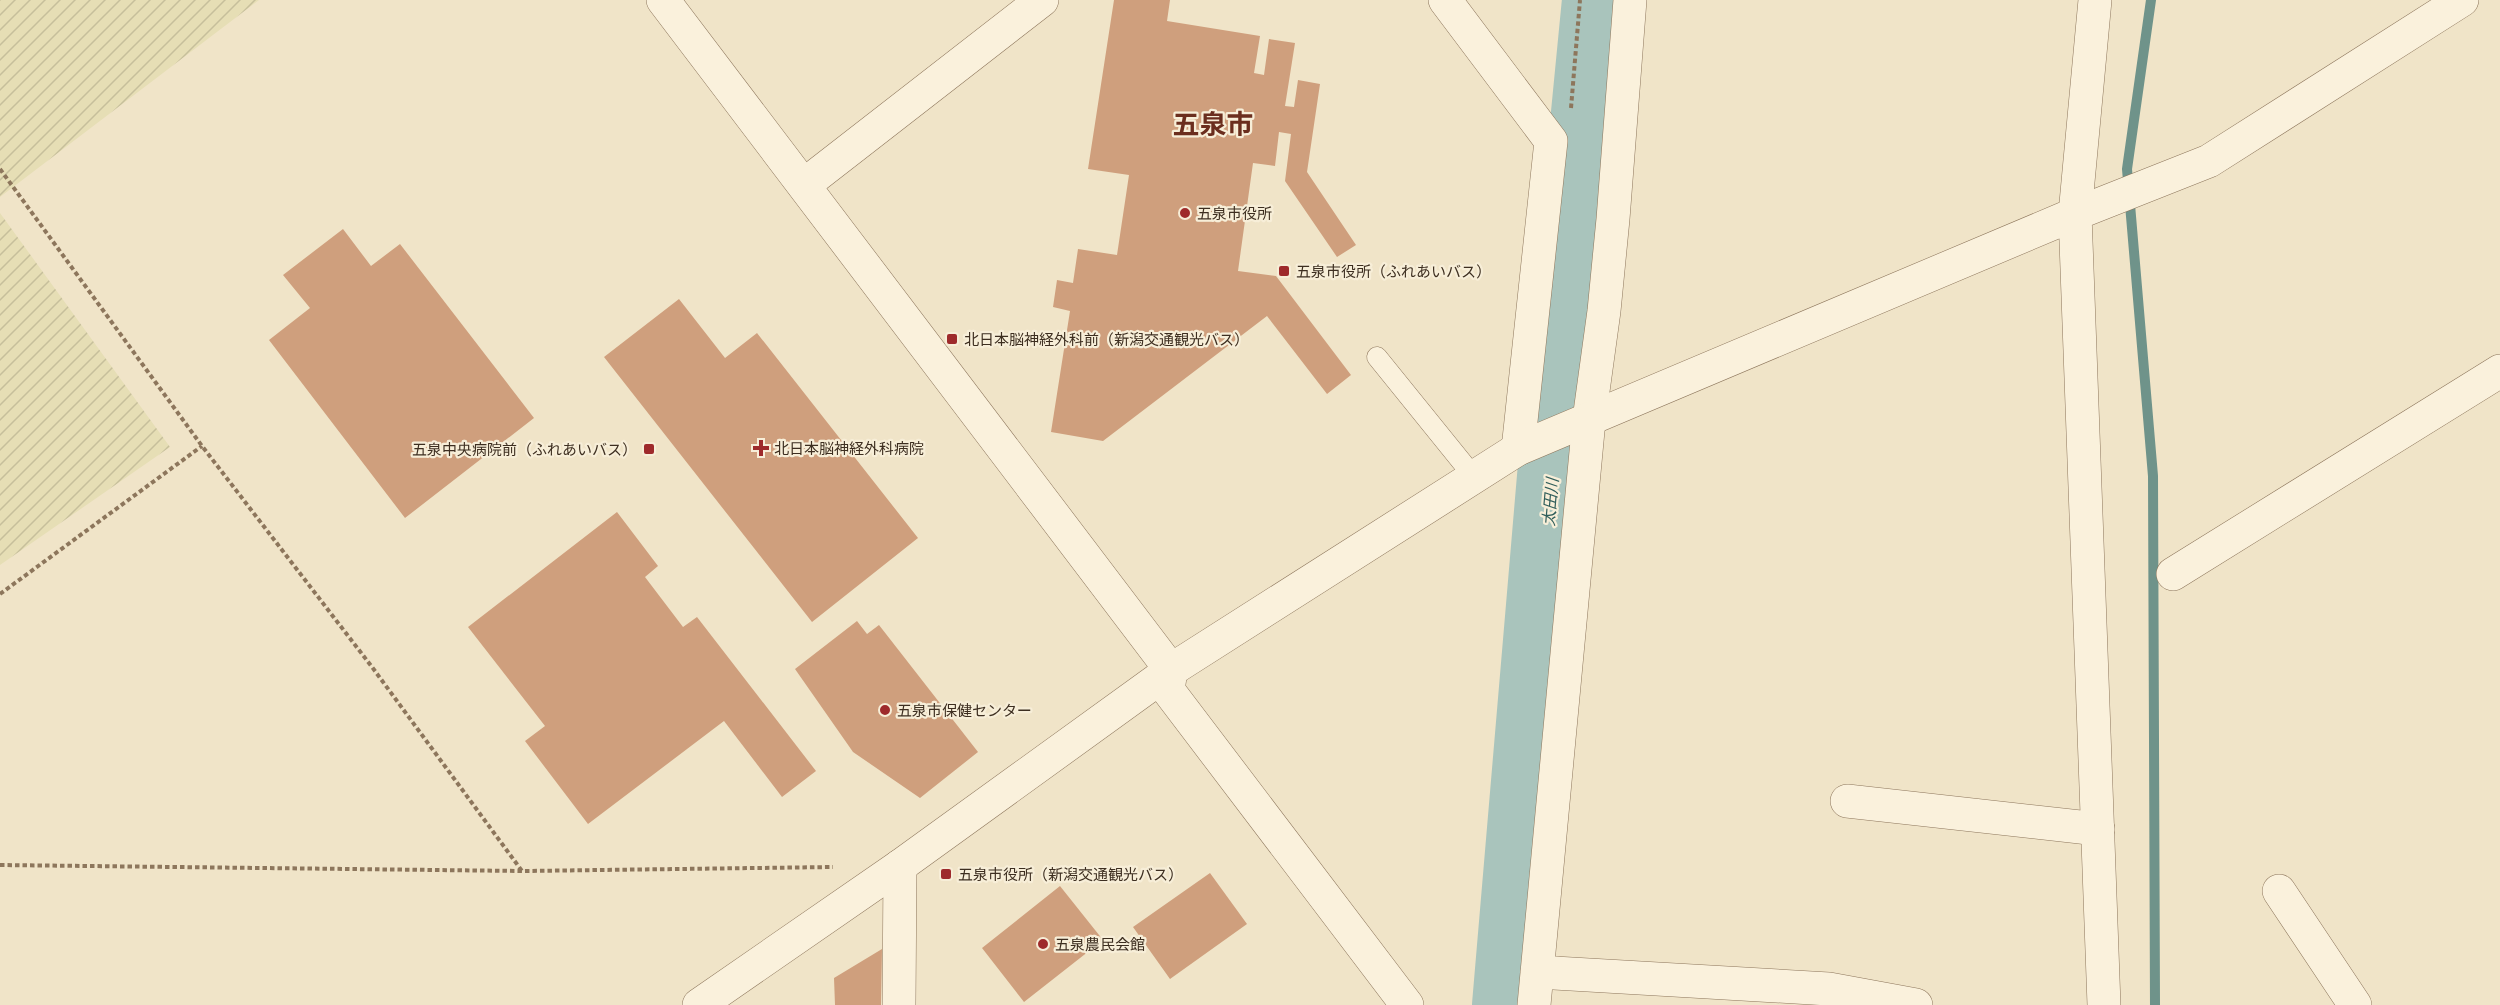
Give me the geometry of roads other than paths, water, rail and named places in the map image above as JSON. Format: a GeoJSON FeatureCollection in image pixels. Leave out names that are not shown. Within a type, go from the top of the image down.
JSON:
{"type":"FeatureCollection","features":[{"type":"Feature","properties":{"kind":"street"},"geometry":{"type":"LineString","coordinates":[[663,0],[1171,670],[1168,690],[1407,1005]]}},
{"type":"Feature","properties":{"kind":"street"},"geometry":{"type":"LineString","coordinates":[[804,185],[1042,0]]}},
{"type":"Feature","properties":{"kind":"street"},"geometry":{"type":"LineString","coordinates":[[1445,0],[1551,141],[1518,449]]}},
{"type":"Feature","properties":{"kind":"street"},"geometry":{"type":"LineString","coordinates":[[1534,1005],[1589,420],[1606,300],[1630,0]]}},
{"type":"Feature","properties":{"kind":"street"},"geometry":{"type":"LineString","coordinates":[[2095,0],[2075,214],[2104,1005]]}},
{"type":"Feature","properties":{"kind":"street"},"geometry":{"type":"LineString","coordinates":[[699,1005],[900,867],[1171,670],[1518,449],[2075,214],[2209,161],[2462,0]]}},
{"type":"Feature","properties":{"kind":"street"},"geometry":{"type":"LineString","coordinates":[[2173,574],[2498,375]]}},
{"type":"Feature","properties":{"kind":"street"},"geometry":{"type":"LineString","coordinates":[[1847,801],[2098,829]]}},
{"type":"Feature","properties":{"kind":"street"},"geometry":{"type":"LineString","coordinates":[[899,1005],[900,867]]}},
{"type":"Feature","properties":{"kind":"street"},"geometry":{"type":"LineString","coordinates":[[2279,891],[2355,1005]]}},
{"type":"Feature","properties":{"kind":"street"},"geometry":{"type":"LineString","coordinates":[[1537,972],[1829,989],[1916,1005]]}},
{"type":"Feature","properties":{"kind":"lane"},"geometry":{"type":"LineString","coordinates":[[1377,357],[1474,477]]}},
{"type":"Feature","properties":{"kind":"waterway","name":"太田川"},"geometry":{"type":"LineString","coordinates":[[1505,1005],[1560,359],[1595,0]]}},
{"type":"Feature","properties":{"kind":"waterway"},"geometry":{"type":"LineString","coordinates":[[2151,0],[2127,169],[2153,476],[2155,1005]]}},
{"type":"Feature","properties":{"kind":"place","name":"五泉市役所"},"geometry":{"type":"Point","coordinates":[1185,213]}},
{"type":"Feature","properties":{"kind":"place","name":"五泉市役所（ふれあいバス）"},"geometry":{"type":"Point","coordinates":[1284,271]}},
{"type":"Feature","properties":{"kind":"place","name":"北日本脳神経外科前（新潟交通観光バス）"},"geometry":{"type":"Point","coordinates":[952,339]}},
{"type":"Feature","properties":{"kind":"place","name":"北日本脳神経外科病院"},"geometry":{"type":"Point","coordinates":[761,448]}},
{"type":"Feature","properties":{"kind":"place","name":"五泉中央病院前（ふれあいバス）"},"geometry":{"type":"Point","coordinates":[649,449]}},
{"type":"Feature","properties":{"kind":"place","name":"五泉市保健センター"},"geometry":{"type":"Point","coordinates":[885,710]}},
{"type":"Feature","properties":{"kind":"place","name":"五泉市役所（新潟交通観光バス）"},"geometry":{"type":"Point","coordinates":[946,874]}},
{"type":"Feature","properties":{"kind":"place","name":"五泉農民会館"},"geometry":{"type":"Point","coordinates":[1043,944]}},
{"type":"Feature","properties":{"kind":"district","name":"五泉市"},"geometry":{"type":"Point","coordinates":[1213,124]}}]}
